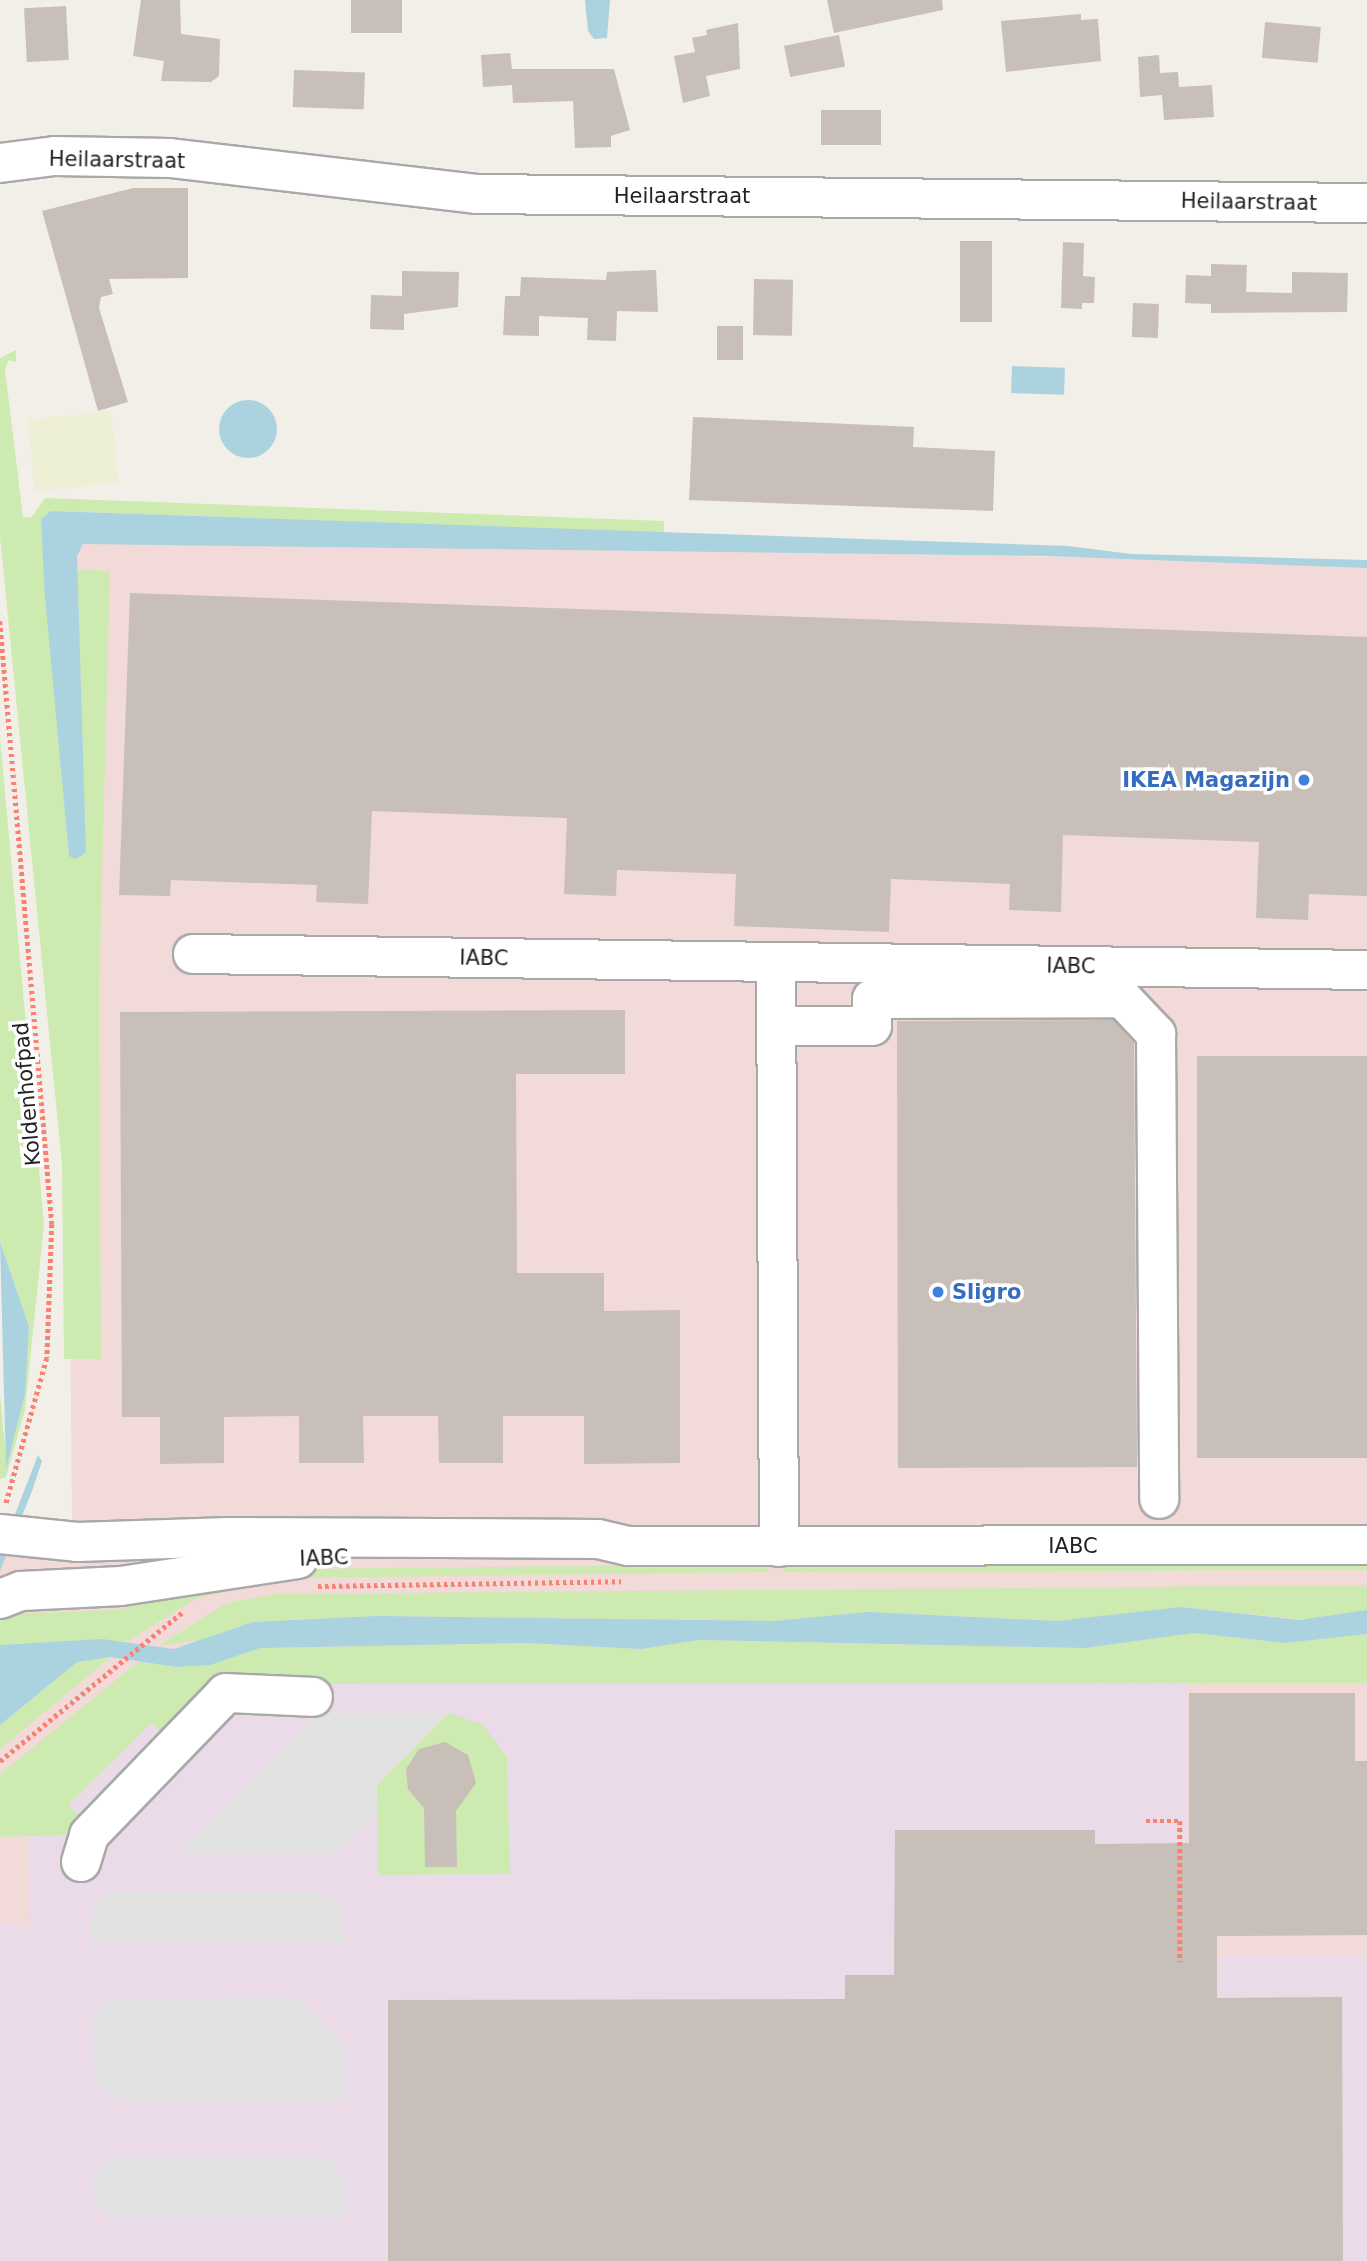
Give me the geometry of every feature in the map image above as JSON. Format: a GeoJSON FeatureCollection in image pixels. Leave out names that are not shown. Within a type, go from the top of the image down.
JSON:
{"type":"FeatureCollection","features":[{"type":"Feature","properties":{"kind":"street","name":"Heilaarstraat"},"geometry":{"type":"LineString","coordinates":[[0,163],[55,156],[170,158],[476,194],[1367,203]]}},
{"type":"Feature","properties":{"kind":"street","name":"IABC"},"geometry":{"type":"LineString","coordinates":[[193,954],[1367,970]]}},
{"type":"Feature","properties":{"kind":"street"},"geometry":{"type":"LineString","coordinates":[[776,962],[779,1547]]}},
{"type":"Feature","properties":{"kind":"street"},"geometry":{"type":"LineString","coordinates":[[776,1026],[872,1026],[872,999],[1122,998],[1156,1034],[1160,1499]]}},
{"type":"Feature","properties":{"kind":"street","name":"IABC"},"geometry":{"type":"LineString","coordinates":[[7,1561],[56,1551],[77,1542],[584,1539],[628,1546],[1367,1545]]}},
{"type":"Feature","properties":{"kind":"street","name":"IABC"},"geometry":{"type":"LineString","coordinates":[[7,1561],[121,1586],[262,1561],[601,1554],[628,1546]]}},
{"type":"Feature","properties":{"kind":"street"},"geometry":{"type":"LineString","coordinates":[[81,1862],[89,1835],[226,1693],[313,1697]]}},
{"type":"Feature","properties":{"kind":"path","name":"Koldenhofpad"},"geometry":{"type":"LineString","coordinates":[[0,621],[52,1224],[47,1358],[7,1561]]}},
{"type":"Feature","properties":{"kind":"path"},"geometry":{"type":"LineString","coordinates":[[0,1761],[165,1625]]}},
{"type":"Feature","properties":{"kind":"path"},"geometry":{"type":"LineString","coordinates":[[1146,1821],[1180,1821],[1180,1962]]}},
{"type":"Feature","properties":{"kind":"shaded area"},"geometry":{"type":"Polygon","coordinates":[[[63,538],[1367,563],[1367,2261],[0,2261],[0,1524],[72,1521],[63,538]]]}},
{"type":"Feature","properties":{"kind":"shaded area"},"geometry":{"type":"Polygon","coordinates":[[[1188,1678],[1188,1955],[1367,1955],[1367,2261],[0,2261],[0,1921],[29,1927],[28,1760],[127,1683],[1188,1678]]]}},
{"type":"Feature","properties":{"kind":"shaded area"},"geometry":{"type":"Polygon","coordinates":[[[318,1713],[448,1713],[377,1784],[377,1814],[335,1854],[177,1854],[318,1713]]]}},
{"type":"Feature","properties":{"kind":"shaded area"},"geometry":{"type":"Polygon","coordinates":[[[318,1891],[341,1902],[346,1944],[92,1944],[91,1910],[105,1892],[318,1891]]]}},
{"type":"Feature","properties":{"kind":"shaded area"},"geometry":{"type":"Polygon","coordinates":[[[295,1997],[345,2046],[345,2101],[121,2101],[95,2082],[92,2016],[107,2000],[295,1997]]]}},
{"type":"Feature","properties":{"kind":"shaded area"},"geometry":{"type":"Polygon","coordinates":[[[115,2157],[325,2157],[346,2178],[346,2218],[113,2218],[97,2206],[92,2182],[99,2166],[115,2157]]]}},
{"type":"Feature","properties":{"kind":"green space"},"geometry":{"type":"Polygon","coordinates":[[[16,350],[16,362],[9,360],[5,369],[23,517],[31,518],[45,498],[664,521],[664,533],[52,511],[41,519],[69,856],[86,852],[77,570],[110,571],[99,991],[101,1359],[64,1359],[62,1164],[0,537],[0,358],[16,350]]]}},
{"type":"Feature","properties":{"kind":"green space"},"geometry":{"type":"Polygon","coordinates":[[[111,411],[119,483],[35,491],[27,420],[111,411]]]}},
{"type":"Feature","properties":{"kind":"green space"},"geometry":{"type":"Polygon","coordinates":[[[0,737],[44,1224],[25,1410],[6,1477],[0,1479],[0,1395],[7,1466],[29,1326],[0,1242],[0,737]]]}},
{"type":"Feature","properties":{"kind":"green space"},"geometry":{"type":"Polygon","coordinates":[[[1367,1560],[1367,1570],[784,1572],[782,1564],[1367,1560]]]}},
{"type":"Feature","properties":{"kind":"green space"},"geometry":{"type":"Polygon","coordinates":[[[772,1564],[768,1572],[292,1578],[197,1598],[128,1641],[0,1645],[0,1614],[118,1610],[293,1569],[772,1564]]]}},
{"type":"Feature","properties":{"kind":"green space"},"geometry":{"type":"Polygon","coordinates":[[[1367,1585],[1367,1610],[1308,1620],[1181,1607],[1057,1621],[868,1612],[774,1621],[378,1616],[158,1646],[227,1603],[275,1594],[1367,1585]]]}},
{"type":"Feature","properties":{"kind":"green space"},"geometry":{"type":"Polygon","coordinates":[[[1194,1633],[1285,1643],[1367,1634],[1367,1683],[216,1684],[164,1735],[151,1723],[68,1805],[82,1818],[65,1835],[0,1837],[0,1774],[138,1662],[176,1667],[260,1648],[528,1643],[641,1649],[693,1640],[1084,1648],[1194,1633]]]}},
{"type":"Feature","properties":{"kind":"green space"},"geometry":{"type":"Polygon","coordinates":[[[111,1657],[0,1749],[0,1725],[77,1662],[111,1657]]]}},
{"type":"Feature","properties":{"kind":"green space"},"geometry":{"type":"Polygon","coordinates":[[[448,1713],[483,1725],[507,1757],[510,1874],[378,1875],[377,1785],[448,1713]]]}},
{"type":"Feature","properties":{"kind":"water"},"geometry":{"type":"Polygon","coordinates":[[[585,0],[610,0],[607,38],[594,39],[588,31],[585,0]]]}},
{"type":"Feature","properties":{"kind":"water"},"geometry":{"type":"Polygon","coordinates":[[[1012,366],[1065,368],[1064,395],[1011,393],[1012,366]]]}},
{"type":"Feature","properties":{"kind":"water"},"geometry":{"type":"Polygon","coordinates":[[[242,400],[254,400],[269,408],[277,423],[277,435],[269,450],[254,458],[242,458],[227,450],[219,435],[219,423],[227,408],[242,400]]]}},
{"type":"Feature","properties":{"kind":"water"},"geometry":{"type":"Polygon","coordinates":[[[51,511],[1068,546],[1131,554],[1367,560],[1367,568],[1045,556],[83,544],[77,556],[86,852],[76,859],[69,856],[45,597],[41,519],[51,511]]]}},
{"type":"Feature","properties":{"kind":"water"},"geometry":{"type":"Polygon","coordinates":[[[0,1242],[29,1326],[25,1394],[6,1469],[0,1242]]]}},
{"type":"Feature","properties":{"kind":"water"},"geometry":{"type":"Polygon","coordinates":[[[38,1455],[42,1461],[0,1571],[0,1553],[38,1455]]]}},
{"type":"Feature","properties":{"kind":"water"},"geometry":{"type":"Polygon","coordinates":[[[1181,1607],[1299,1620],[1367,1610],[1367,1634],[1285,1643],[1194,1633],[1084,1648],[699,1640],[641,1649],[528,1643],[260,1648],[210,1665],[176,1667],[111,1657],[77,1662],[0,1725],[0,1645],[102,1639],[174,1649],[253,1622],[378,1616],[774,1621],[868,1612],[1057,1621],[1181,1607]]]}},
{"type":"Feature","properties":{"kind":"building"},"geometry":{"type":"Polygon","coordinates":[[[141,0],[180,0],[181,34],[220,39],[219,76],[211,82],[161,81],[164,61],[133,56],[141,0]]]}},
{"type":"Feature","properties":{"kind":"building"},"geometry":{"type":"Polygon","coordinates":[[[351,0],[402,0],[402,33],[351,33],[351,0]]]}},
{"type":"Feature","properties":{"kind":"building"},"geometry":{"type":"Polygon","coordinates":[[[827,0],[942,0],[943,10],[834,33],[827,0]]]}},
{"type":"Feature","properties":{"kind":"building"},"geometry":{"type":"Polygon","coordinates":[[[66,6],[69,60],[27,62],[24,8],[66,6]]]}},
{"type":"Feature","properties":{"kind":"building"},"geometry":{"type":"Polygon","coordinates":[[[1081,14],[1081,20],[1098,19],[1101,61],[1006,72],[1001,21],[1081,14]]]}},
{"type":"Feature","properties":{"kind":"building"},"geometry":{"type":"Polygon","coordinates":[[[1265,22],[1321,27],[1318,63],[1262,58],[1265,22]]]}},
{"type":"Feature","properties":{"kind":"building"},"geometry":{"type":"Polygon","coordinates":[[[738,23],[740,69],[706,76],[710,96],[683,103],[674,56],[695,52],[692,38],[707,35],[706,30],[738,23]]]}},
{"type":"Feature","properties":{"kind":"building"},"geometry":{"type":"Polygon","coordinates":[[[839,35],[845,66],[790,77],[784,46],[839,35]]]}},
{"type":"Feature","properties":{"kind":"building"},"geometry":{"type":"Polygon","coordinates":[[[510,53],[512,69],[614,69],[630,130],[611,136],[611,147],[575,148],[573,101],[513,103],[512,85],[483,87],[481,55],[510,53]]]}},
{"type":"Feature","properties":{"kind":"building"},"geometry":{"type":"Polygon","coordinates":[[[1159,55],[1160,73],[1178,72],[1179,87],[1212,85],[1214,117],[1164,120],[1162,95],[1140,97],[1138,57],[1159,55]]]}},
{"type":"Feature","properties":{"kind":"building"},"geometry":{"type":"Polygon","coordinates":[[[294,70],[365,72],[364,109],[293,107],[294,70]]]}},
{"type":"Feature","properties":{"kind":"building"},"geometry":{"type":"Polygon","coordinates":[[[821,110],[881,110],[881,145],[821,145],[821,110]]]}},
{"type":"Feature","properties":{"kind":"building"},"geometry":{"type":"Polygon","coordinates":[[[133,188],[188,188],[188,278],[109,279],[113,294],[101,297],[99,308],[128,402],[98,411],[42,211],[133,188]]]}},
{"type":"Feature","properties":{"kind":"building"},"geometry":{"type":"Polygon","coordinates":[[[960,241],[992,241],[992,322],[960,322],[960,241]]]}},
{"type":"Feature","properties":{"kind":"building"},"geometry":{"type":"Polygon","coordinates":[[[1063,242],[1084,243],[1083,276],[1095,277],[1094,303],[1082,303],[1082,309],[1061,308],[1063,242]]]}},
{"type":"Feature","properties":{"kind":"building"},"geometry":{"type":"Polygon","coordinates":[[[1211,264],[1247,265],[1246,292],[1292,293],[1292,272],[1348,273],[1347,312],[1211,313],[1211,304],[1185,303],[1186,275],[1211,276],[1211,264]]]}},
{"type":"Feature","properties":{"kind":"building"},"geometry":{"type":"Polygon","coordinates":[[[656,270],[658,312],[617,311],[616,341],[587,340],[588,318],[539,316],[539,336],[503,335],[505,296],[520,296],[521,277],[606,280],[607,272],[656,270]]]}},
{"type":"Feature","properties":{"kind":"building"},"geometry":{"type":"Polygon","coordinates":[[[402,271],[459,272],[458,307],[404,314],[404,330],[370,329],[371,295],[402,296],[402,271]]]}},
{"type":"Feature","properties":{"kind":"building"},"geometry":{"type":"Polygon","coordinates":[[[754,279],[793,280],[792,336],[753,335],[754,279]]]}},
{"type":"Feature","properties":{"kind":"building"},"geometry":{"type":"Polygon","coordinates":[[[1133,303],[1159,304],[1158,338],[1132,337],[1133,303]]]}},
{"type":"Feature","properties":{"kind":"building"},"geometry":{"type":"Polygon","coordinates":[[[717,326],[743,326],[743,360],[717,360],[717,326]]]}},
{"type":"Feature","properties":{"kind":"building"},"geometry":{"type":"Polygon","coordinates":[[[693,417],[914,427],[913,447],[995,451],[993,511],[689,500],[693,417]]]}},
{"type":"Feature","properties":{"kind":"building"},"geometry":{"type":"Polygon","coordinates":[[[130,593],[1367,637],[1367,896],[1309,894],[1308,920],[1256,918],[1259,842],[1063,835],[1061,912],[1009,910],[1010,884],[891,879],[889,932],[734,926],[736,874],[617,870],[616,896],[564,894],[567,818],[372,811],[368,904],[316,902],[317,885],[171,880],[170,896],[119,895],[130,593]]]}},
{"type":"Feature","properties":{"kind":"building"},"geometry":{"type":"Polygon","coordinates":[[[625,1010],[625,1074],[516,1074],[517,1273],[604,1273],[604,1311],[680,1310],[680,1463],[584,1464],[584,1416],[503,1416],[503,1463],[439,1463],[438,1416],[363,1416],[364,1463],[299,1463],[299,1416],[224,1417],[224,1463],[160,1464],[160,1417],[122,1417],[120,1012],[625,1010]]]}},
{"type":"Feature","properties":{"kind":"building"},"geometry":{"type":"Polygon","coordinates":[[[1113,1020],[1134,1043],[1137,1467],[898,1468],[897,1021],[1113,1020]]]}},
{"type":"Feature","properties":{"kind":"building"},"geometry":{"type":"Polygon","coordinates":[[[1197,1056],[1367,1056],[1367,1458],[1197,1458],[1197,1056]]]}},
{"type":"Feature","properties":{"kind":"building"},"geometry":{"type":"Polygon","coordinates":[[[1189,1693],[1355,1693],[1355,1761],[1367,1761],[1367,1935],[1217,1936],[1217,1998],[1342,1997],[1343,2261],[388,2261],[388,2000],[845,1999],[845,1975],[894,1975],[895,1830],[1095,1830],[1095,1844],[1189,1843],[1189,1693]]]}},
{"type":"Feature","properties":{"kind":"building"},"geometry":{"type":"Polygon","coordinates":[[[445,1742],[468,1755],[476,1783],[456,1811],[457,1867],[425,1867],[424,1808],[408,1789],[406,1769],[419,1749],[445,1742]]]}},
{"type":"Feature","properties":{"kind":"place","name":"IKEA Magazijn"},"geometry":{"type":"Point","coordinates":[1304,780]}},
{"type":"Feature","properties":{"kind":"place","name":"Sligro"},"geometry":{"type":"Point","coordinates":[938,1292]}}]}
